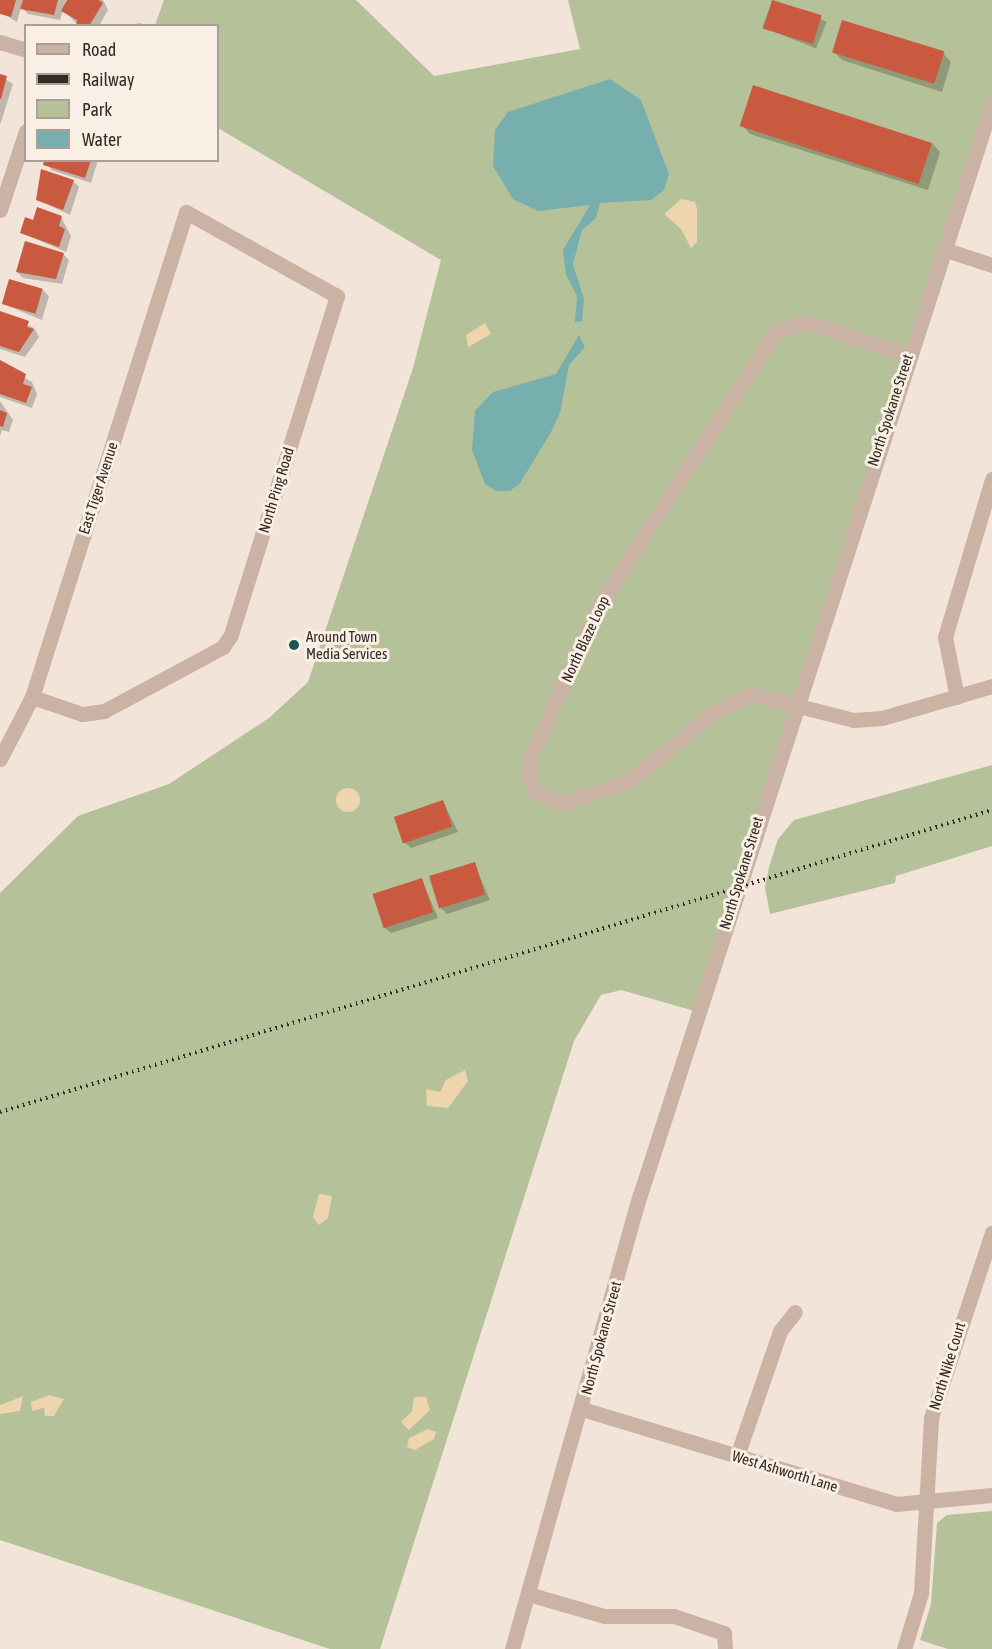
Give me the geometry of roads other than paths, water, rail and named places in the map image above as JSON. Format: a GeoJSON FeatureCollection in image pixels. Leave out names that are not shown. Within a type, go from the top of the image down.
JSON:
{"type":"FeatureCollection","features":[{"type":"Feature","properties":{"kind":"street"},"geometry":{"type":"LineString","coordinates":[[0,42],[24,49]]}},
{"type":"Feature","properties":{"kind":"street","name":"North Spokane Street"},"geometry":{"type":"LineString","coordinates":[[512,1649],[582,1409],[640,1195],[795,704],[992,103]]}},
{"type":"Feature","properties":{"kind":"street"},"geometry":{"type":"LineString","coordinates":[[0,210],[24,137]]}},
{"type":"Feature","properties":{"kind":"street","name":"North Ping Road"},"geometry":{"type":"LineString","coordinates":[[32,697],[82,714],[104,711],[223,647],[231,635],[337,296],[186,212]]}},
{"type":"Feature","properties":{"kind":"street","name":"East Tiger Avenue"},"geometry":{"type":"LineString","coordinates":[[0,759],[32,697],[186,212]]}},
{"type":"Feature","properties":{"kind":"street"},"geometry":{"type":"LineString","coordinates":[[943,249],[992,265]]}},
{"type":"Feature","properties":{"kind":"street","name":"North Blaze Loop"},"geometry":{"type":"LineString","coordinates":[[908,355],[811,324],[798,323],[775,333],[599,605],[530,758],[529,777],[536,793],[565,803],[629,781],[712,714],[751,694],[854,720],[882,718],[992,686]]}},
{"type":"Feature","properties":{"kind":"street"},"geometry":{"type":"LineString","coordinates":[[957,697],[945,637],[992,479]]}},
{"type":"Feature","properties":{"kind":"street","name":"North Nike Court"},"geometry":{"type":"LineString","coordinates":[[904,1649],[921,1593],[923,1503],[931,1418],[992,1233]]}},
{"type":"Feature","properties":{"kind":"street"},"geometry":{"type":"LineString","coordinates":[[737,1456],[780,1331],[795,1312]]}},
{"type":"Feature","properties":{"kind":"street","name":"West Ashworth Lane"},"geometry":{"type":"LineString","coordinates":[[582,1409],[896,1504],[992,1495]]}},
{"type":"Feature","properties":{"kind":"street"},"geometry":{"type":"LineString","coordinates":[[528,1594],[604,1616],[674,1616],[724,1633],[724,1649]]}},
{"type":"Feature","properties":{"kind":"water"},"geometry":{"type":"Polygon","coordinates":[[[610,79],[641,100],[669,174],[664,190],[651,200],[600,203],[596,218],[582,230],[573,264],[584,299],[582,321],[575,322],[577,296],[566,275],[563,250],[590,205],[538,211],[513,199],[493,166],[495,130],[508,112],[610,79]]]}},
{"type":"Feature","properties":{"kind":"water"},"geometry":{"type":"Polygon","coordinates":[[[579,335],[585,347],[569,365],[560,413],[550,434],[520,483],[510,491],[497,491],[485,484],[472,450],[475,411],[493,392],[556,374],[579,335]]]}},
{"type":"Feature","properties":{"kind":"railway"},"geometry":{"type":"LineString","coordinates":[[0,1112],[992,810]]}},
{"type":"Feature","properties":{"kind":"place","name":"Around Town Media Services"},"geometry":{"type":"Point","coordinates":[294,645]}}]}
